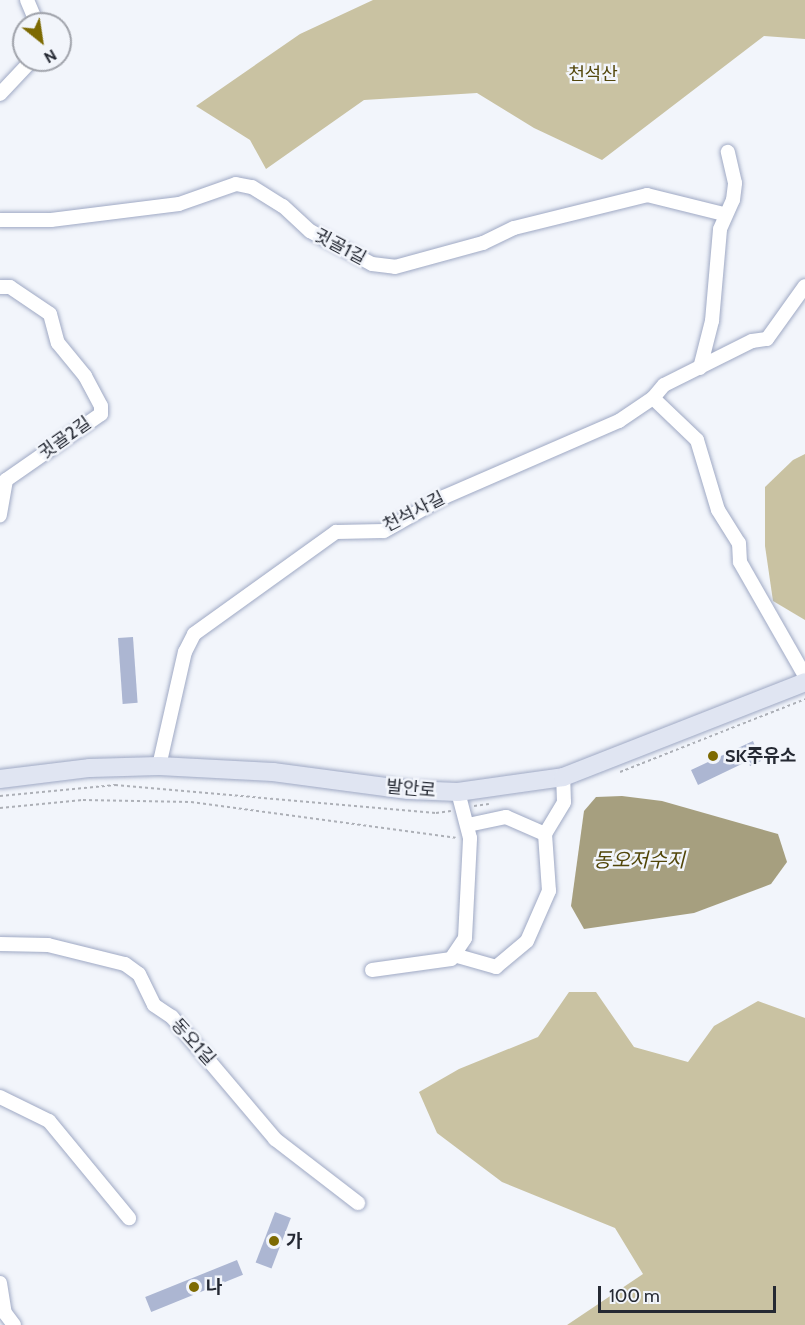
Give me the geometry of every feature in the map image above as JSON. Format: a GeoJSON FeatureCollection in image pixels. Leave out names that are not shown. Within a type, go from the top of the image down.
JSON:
{"type":"FeatureCollection","features":[{"type":"Feature","properties":{"kind":"main road","name":"발안로"},"geometry":{"type":"LineString","coordinates":[[0,780],[90,768],[159,766],[273,772],[408,790],[458,792],[563,777],[805,682]]}},
{"type":"Feature","properties":{"kind":"street"},"geometry":{"type":"LineString","coordinates":[[0,94],[21,72]]}},
{"type":"Feature","properties":{"kind":"street"},"geometry":{"type":"LineString","coordinates":[[700,368],[712,321],[724,214],[733,200],[735,183],[728,152]]}},
{"type":"Feature","properties":{"kind":"street","name":"귓골1길"},"geometry":{"type":"LineString","coordinates":[[0,220],[51,220],[179,204],[236,184],[252,187],[283,206],[310,231],[372,264],[395,267],[483,243],[514,228],[647,195],[724,214]]}},
{"type":"Feature","properties":{"kind":"street","name":"천석사길"},"geometry":{"type":"LineString","coordinates":[[159,766],[185,652],[194,634],[336,532],[384,531],[444,497],[619,421],[653,398],[664,385],[752,341],[767,339],[805,286]]}},
{"type":"Feature","properties":{"kind":"street","name":"귓골2길"},"geometry":{"type":"LineString","coordinates":[[0,287],[10,287],[50,314],[58,343],[86,376],[100,406],[100,414],[6,480]]}},
{"type":"Feature","properties":{"kind":"street"},"geometry":{"type":"LineString","coordinates":[[653,398],[697,440],[718,510],[739,543],[740,562],[805,676]]}},
{"type":"Feature","properties":{"kind":"street"},"geometry":{"type":"LineString","coordinates":[[0,466],[6,480],[0,515]]}},
{"type":"Feature","properties":{"kind":"street"},"geometry":{"type":"LineString","coordinates":[[454,955],[496,967],[527,940],[549,891],[545,834],[564,802],[563,777]]}},
{"type":"Feature","properties":{"kind":"street"},"geometry":{"type":"LineString","coordinates":[[372,970],[451,959],[465,938],[469,831],[458,792]]}},
{"type":"Feature","properties":{"kind":"street"},"geometry":{"type":"LineString","coordinates":[[469,831],[506,817],[545,834]]}},
{"type":"Feature","properties":{"kind":"street","name":"동오1길"},"geometry":{"type":"LineString","coordinates":[[0,944],[48,945],[125,964],[139,974],[154,1005],[179,1025],[268,1131],[358,1203]]}},
{"type":"Feature","properties":{"kind":"street"},"geometry":{"type":"LineString","coordinates":[[0,1097],[49,1121],[129,1218]]}},
{"type":"Feature","properties":{"kind":"street"},"geometry":{"type":"LineString","coordinates":[[0,1283],[0,1297],[7,1322]]}},
{"type":"Feature","properties":{"kind":"path"},"geometry":{"type":"LineString","coordinates":[[0,808],[83,800],[191,802],[469,831]]}},
{"type":"Feature","properties":{"kind":"green space","name":"천석산"},"geometry":{"type":"Polygon","coordinates":[[[373,0],[805,0],[805,39],[764,36],[602,160],[534,128],[477,93],[364,100],[266,169],[250,140],[196,106],[300,34],[373,0]]]}},
{"type":"Feature","properties":{"kind":"green space"},"geometry":{"type":"Polygon","coordinates":[[[805,454],[805,620],[773,601],[765,546],[765,487],[793,460],[805,454]]]}},
{"type":"Feature","properties":{"kind":"green space"},"geometry":{"type":"Polygon","coordinates":[[[569,992],[596,992],[634,1047],[688,1062],[714,1026],[758,1001],[805,1018],[805,1325],[567,1325],[643,1274],[615,1228],[502,1182],[437,1133],[419,1092],[459,1069],[538,1037],[569,992]]]}},
{"type":"Feature","properties":{"kind":"water","name":"동오저수지"},"geometry":{"type":"Polygon","coordinates":[[[622,796],[662,801],[778,834],[787,862],[771,884],[694,913],[584,929],[571,906],[584,811],[596,797],[622,796]]]}},
{"type":"Feature","properties":{"kind":"building"},"geometry":{"type":"Polygon","coordinates":[[[133,637],[138,703],[123,704],[118,638],[133,637]]]}},
{"type":"Feature","properties":{"kind":"building"},"geometry":{"type":"Polygon","coordinates":[[[753,741],[761,761],[750,766],[748,761],[698,785],[691,770],[753,741]]]}},
{"type":"Feature","properties":{"kind":"building","name":"가"},"geometry":{"type":"Polygon","coordinates":[[[275,1212],[291,1218],[272,1269],[256,1262],[275,1212]]]}},
{"type":"Feature","properties":{"kind":"building","name":"나"},"geometry":{"type":"Polygon","coordinates":[[[237,1260],[243,1275],[151,1312],[145,1297],[237,1260]]]}},
{"type":"Feature","properties":{"kind":"place","name":"SK주유소"},"geometry":{"type":"Point","coordinates":[713,756]}},
{"type":"Feature","properties":{"kind":"place","name":"가"},"geometry":{"type":"Point","coordinates":[274,1241]}},
{"type":"Feature","properties":{"kind":"place","name":"나"},"geometry":{"type":"Point","coordinates":[194,1287]}}]}
